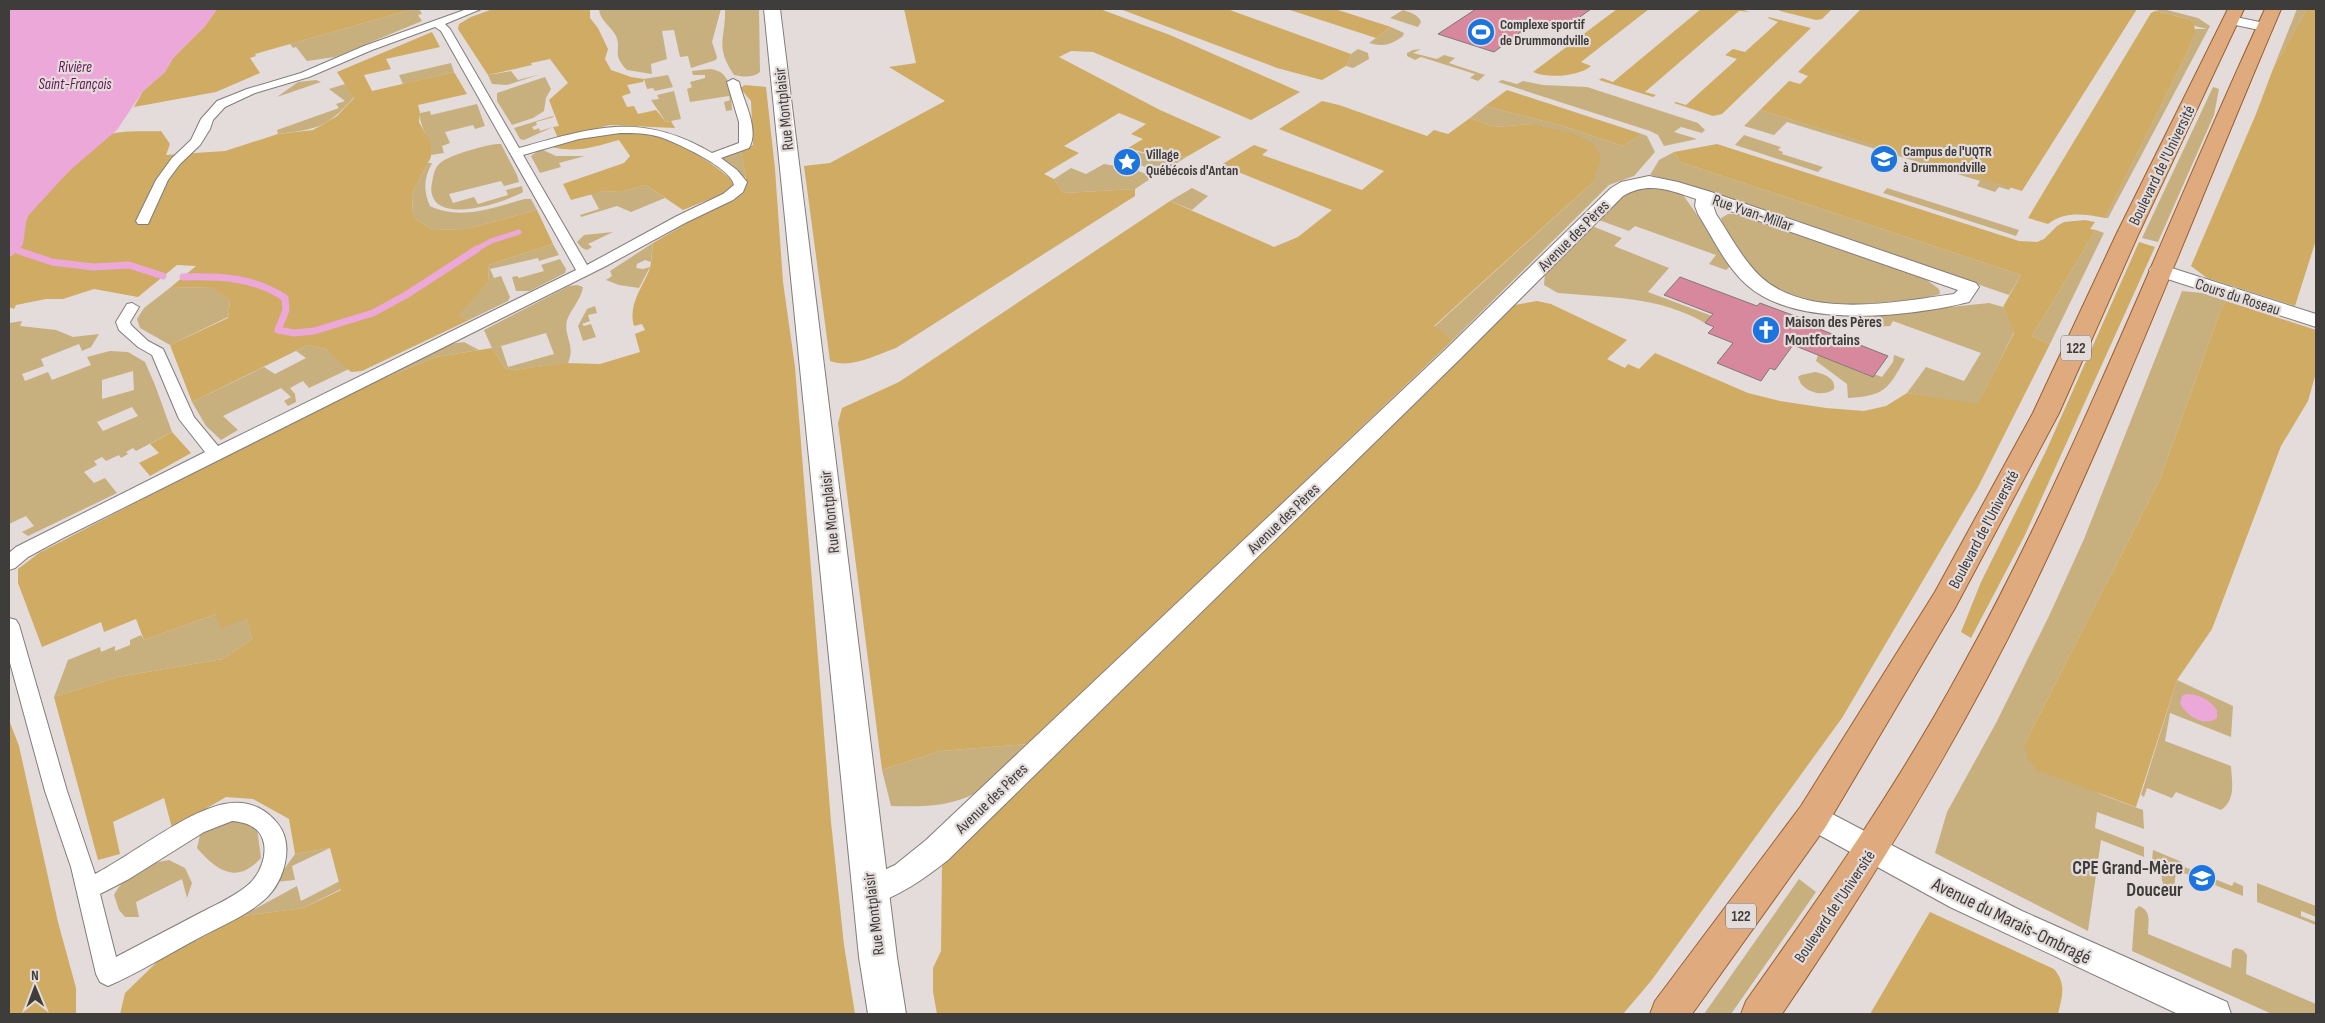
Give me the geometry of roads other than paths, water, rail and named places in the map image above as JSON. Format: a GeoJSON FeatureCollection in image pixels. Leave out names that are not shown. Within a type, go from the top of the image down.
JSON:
{"type":"FeatureCollection","features":[{"type":"Feature","properties":{"kind":"main road","name":"Boulevard de l'Université"},"geometry":{"type":"LineString","coordinates":[[1760,1014],[1871,851],[1971,679],[2048,524],[2120,363],[2272,9]]}},
{"type":"Feature","properties":{"kind":"main road","name":"Boulevard de l'Université"},"geometry":{"type":"LineString","coordinates":[[1669,1014],[1814,817],[1940,609],[2046,413],[2127,235],[2234,14]]}},
{"type":"Feature","properties":{"kind":"street"},"geometry":{"type":"LineString","coordinates":[[143,221],[162,180],[196,142],[204,129],[207,119],[221,104],[251,91],[304,75],[476,9]]}},
{"type":"Feature","properties":{"kind":"street","name":"Rue Montplaisir"},"geometry":{"type":"LineString","coordinates":[[772,9],[870,892],[887,1014]]}},
{"type":"Feature","properties":{"kind":"street"},"geometry":{"type":"LineString","coordinates":[[2234,14],[2264,27]]}},
{"type":"Feature","properties":{"kind":"street"},"geometry":{"type":"LineString","coordinates":[[436,23],[445,29],[584,272]]}},
{"type":"Feature","properties":{"kind":"street"},"geometry":{"type":"LineString","coordinates":[[712,158],[718,154],[740,148],[745,145],[747,140],[747,130],[732,82]]}},
{"type":"Feature","properties":{"kind":"street"},"geometry":{"type":"LineString","coordinates":[[9,563],[40,542],[584,272],[729,196],[739,188],[740,180],[712,158],[662,132],[619,128],[604,129],[516,153]]}},
{"type":"Feature","properties":{"kind":"street","name":"Avenue des Pères"},"geometry":{"type":"LineString","coordinates":[[870,892],[898,880],[937,850],[1432,374],[1617,192],[1634,183],[1656,181],[1705,196]]}},
{"type":"Feature","properties":{"kind":"street","name":"Rue Yvan-Millar"},"geometry":{"type":"LineString","coordinates":[[1705,196],[1969,288],[1962,298],[1954,300],[1860,310],[1811,306],[1787,300],[1766,291],[1745,272],[1707,214],[1704,206],[1705,196]]}},
{"type":"Feature","properties":{"kind":"street","name":"Cours du Roseau"},"geometry":{"type":"LineString","coordinates":[[2159,270],[2316,321]]}},
{"type":"Feature","properties":{"kind":"street"},"geometry":{"type":"LineString","coordinates":[[132,307],[124,322],[124,327],[143,344],[158,352],[187,419],[215,454]]}},
{"type":"Feature","properties":{"kind":"street"},"geometry":{"type":"LineString","coordinates":[[9,624],[56,791],[82,867],[108,974],[232,908],[257,892],[268,878],[275,859],[274,836],[262,821],[248,814],[232,812],[215,816],[196,825],[122,872],[88,889]]}},
{"type":"Feature","properties":{"kind":"street","name":"Avenue du Marais-Ombragé"},"geometry":{"type":"LineString","coordinates":[[1814,817],[1871,851],[2108,966],[2215,1014]]}},
{"type":"Feature","properties":{"kind":"water","name":"Rivière Saint-François"},"geometry":{"type":"Polygon","coordinates":[[[9,9],[217,9],[205,26],[173,58],[165,72],[143,91],[117,130],[69,171],[27,217],[23,244],[19,251],[9,257],[9,9]]]}},
{"type":"Feature","properties":{"kind":"water"},"geometry":{"type":"Polygon","coordinates":[[[2186,694],[2200,696],[2211,703],[2217,710],[2217,718],[2207,722],[2191,716],[2180,703],[2182,696],[2186,694]]]}},
{"type":"Feature","properties":{"kind":"waterway"},"geometry":{"type":"LineString","coordinates":[[475,250],[491,241],[519,232]]}},
{"type":"Feature","properties":{"kind":"waterway"},"geometry":{"type":"LineString","coordinates":[[183,277],[236,279],[273,291],[285,298],[286,310],[278,330],[294,333],[314,331],[373,313],[406,295],[477,249]]}},
{"type":"Feature","properties":{"kind":"waterway"},"geometry":{"type":"LineString","coordinates":[[19,251],[52,262],[93,267],[129,265],[163,276]]}},
{"type":"Feature","properties":{"kind":"place","name":"Complexe sportif de Drummondville"},"geometry":{"type":"Point","coordinates":[1481,32]}},
{"type":"Feature","properties":{"kind":"place","name":"Campus de l'UQTR à Drummondville"},"geometry":{"type":"Point","coordinates":[1884,159]}},
{"type":"Feature","properties":{"kind":"place","name":"Village Québécois d'Antan"},"geometry":{"type":"Point","coordinates":[1127,162]}},
{"type":"Feature","properties":{"kind":"place","name":"Maison des Pères Montfortains"},"geometry":{"type":"Point","coordinates":[1766,330]}},
{"type":"Feature","properties":{"kind":"place","name":"CPE Grand-Mère Douceur"},"geometry":{"type":"Point","coordinates":[2202,878]}}]}
